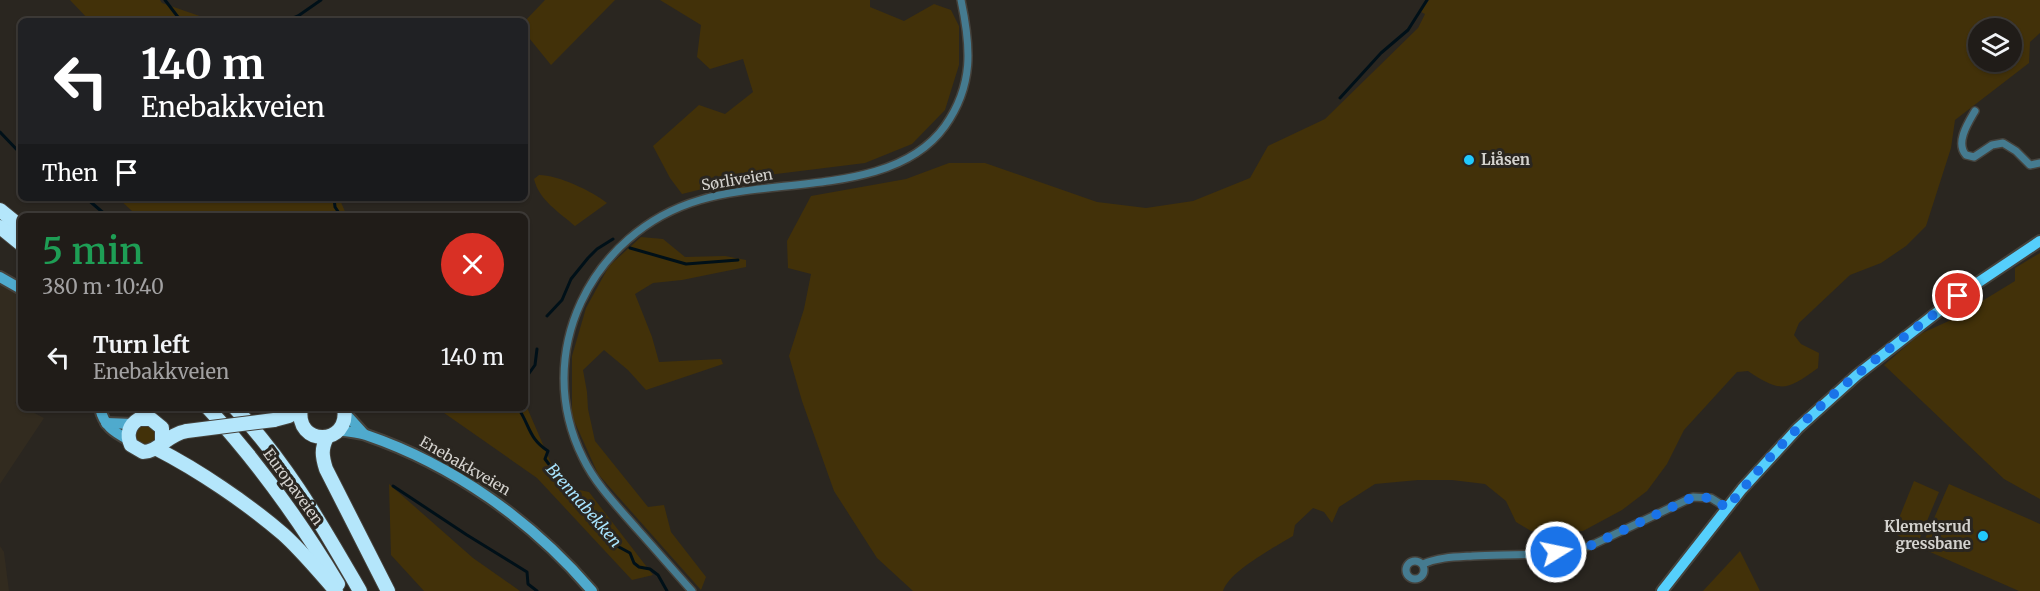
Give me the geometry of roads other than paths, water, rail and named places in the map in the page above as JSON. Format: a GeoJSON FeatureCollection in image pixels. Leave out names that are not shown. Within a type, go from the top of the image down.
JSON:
{"type":"FeatureCollection","features":[{"type":"Feature","properties":{"kind":"highway"},"geometry":{"type":"LineString","coordinates":[[0,210],[18,225]]}},
{"type":"Feature","properties":{"kind":"highway"},"geometry":{"type":"LineString","coordinates":[[0,227],[18,242]]}},
{"type":"Feature","properties":{"kind":"highway","name":"Europaveien"},"geometry":{"type":"LineString","coordinates":[[211,411],[264,474],[296,517],[343,591]]}},
{"type":"Feature","properties":{"kind":"highway","name":"Europaveien"},"geometry":{"type":"LineString","coordinates":[[238,411],[277,458],[317,515],[360,591]]}},
{"type":"Feature","properties":{"kind":"highway"},"geometry":{"type":"LineString","coordinates":[[185,431],[148,453],[138,451],[129,440],[128,434],[139,417],[152,419],[159,424],[185,431],[275,420],[296,411]]}},
{"type":"Feature","properties":{"kind":"highway"},"geometry":{"type":"LineString","coordinates":[[301,411],[300,420],[304,428]]}},
{"type":"Feature","properties":{"kind":"highway"},"geometry":{"type":"LineString","coordinates":[[345,411],[344,422],[322,447],[321,455],[388,591]]}},
{"type":"Feature","properties":{"kind":"highway"},"geometry":{"type":"LineString","coordinates":[[275,420],[304,428],[313,435],[333,434]]}},
{"type":"Feature","properties":{"kind":"highway"},"geometry":{"type":"LineString","coordinates":[[159,424],[163,433],[159,446]]}},
{"type":"Feature","properties":{"kind":"highway"},"geometry":{"type":"LineString","coordinates":[[159,446],[264,519],[298,549],[336,591]]}},
{"type":"Feature","properties":{"kind":"main road"},"geometry":{"type":"LineString","coordinates":[[1662,591],[1727,508],[1798,428],[1857,375],[1958,296],[2040,242]]}},
{"type":"Feature","properties":{"kind":"main road"},"geometry":{"type":"LineString","coordinates":[[0,277],[18,287]]}},
{"type":"Feature","properties":{"kind":"main road"},"geometry":{"type":"LineString","coordinates":[[101,411],[106,423],[114,432],[129,440]]}},
{"type":"Feature","properties":{"kind":"main road","name":"Enebakkveien"},"geometry":{"type":"LineString","coordinates":[[345,411],[364,434]]}},
{"type":"Feature","properties":{"kind":"main road"},"geometry":{"type":"LineString","coordinates":[[106,423],[139,417]]}},
{"type":"Feature","properties":{"kind":"main road","name":"Enebakkveien"},"geometry":{"type":"LineString","coordinates":[[333,434],[364,434],[422,459],[488,497],[545,543],[592,591]]}},
{"type":"Feature","properties":{"kind":"street","name":"Sørliveien"},"geometry":{"type":"LineString","coordinates":[[692,591],[601,486],[587,466],[572,434],[567,411],[565,362],[571,330],[587,288],[608,259],[633,235],[651,221],[679,207],[708,197],[828,181],[873,172],[909,159],[931,143],[951,117],[967,79],[968,36],[961,0]]}},
{"type":"Feature","properties":{"kind":"street"},"geometry":{"type":"LineString","coordinates":[[1975,111],[1963,138],[1962,147],[1966,155],[1974,157],[1992,146],[2003,143],[2016,151],[2030,165],[2040,163]]}},
{"type":"Feature","properties":{"kind":"street"},"geometry":{"type":"LineString","coordinates":[[1423,564],[1448,557],[1545,553],[1577,549],[1592,545],[1693,497],[1711,498],[1727,508]]}},
{"type":"Feature","properties":{"kind":"waterway","name":"Brennabekken"},"geometry":{"type":"LineString","coordinates":[[165,0],[179,18]]}},
{"type":"Feature","properties":{"kind":"waterway"},"geometry":{"type":"LineString","coordinates":[[293,18],[321,0]]}},
{"type":"Feature","properties":{"kind":"waterway"},"geometry":{"type":"LineString","coordinates":[[1340,98],[1381,53],[1408,30],[1427,0]]}},
{"type":"Feature","properties":{"kind":"waterway"},"geometry":{"type":"LineString","coordinates":[[0,132],[18,151]]}},
{"type":"Feature","properties":{"kind":"waterway"},"geometry":{"type":"LineString","coordinates":[[90,201],[104,213]]}},
{"type":"Feature","properties":{"kind":"waterway","name":"Brennabekken"},"geometry":{"type":"LineString","coordinates":[[334,201],[339,213]]}},
{"type":"Feature","properties":{"kind":"waterway"},"geometry":{"type":"LineString","coordinates":[[547,316],[562,300],[571,279],[588,258],[613,239]]}},
{"type":"Feature","properties":{"kind":"waterway"},"geometry":{"type":"LineString","coordinates":[[630,248],[686,264],[738,260]]}},
{"type":"Feature","properties":{"kind":"waterway"},"geometry":{"type":"LineString","coordinates":[[528,375],[535,365],[537,349]]}},
{"type":"Feature","properties":{"kind":"waterway","name":"Brennabekken"},"geometry":{"type":"LineString","coordinates":[[520,411],[533,436],[548,451],[545,459],[579,504],[598,518],[619,547],[630,553],[634,563],[658,575],[667,591]]}},
{"type":"Feature","properties":{"kind":"waterway"},"geometry":{"type":"LineString","coordinates":[[393,486],[527,572],[528,584],[537,591]]}},
{"type":"Feature","properties":{"kind":"place","name":"Liåsen"},"geometry":{"type":"Point","coordinates":[1469,160]}},
{"type":"Feature","properties":{"kind":"place","name":"Klemetsrud gressbane"},"geometry":{"type":"Point","coordinates":[1983,536]}}]}
